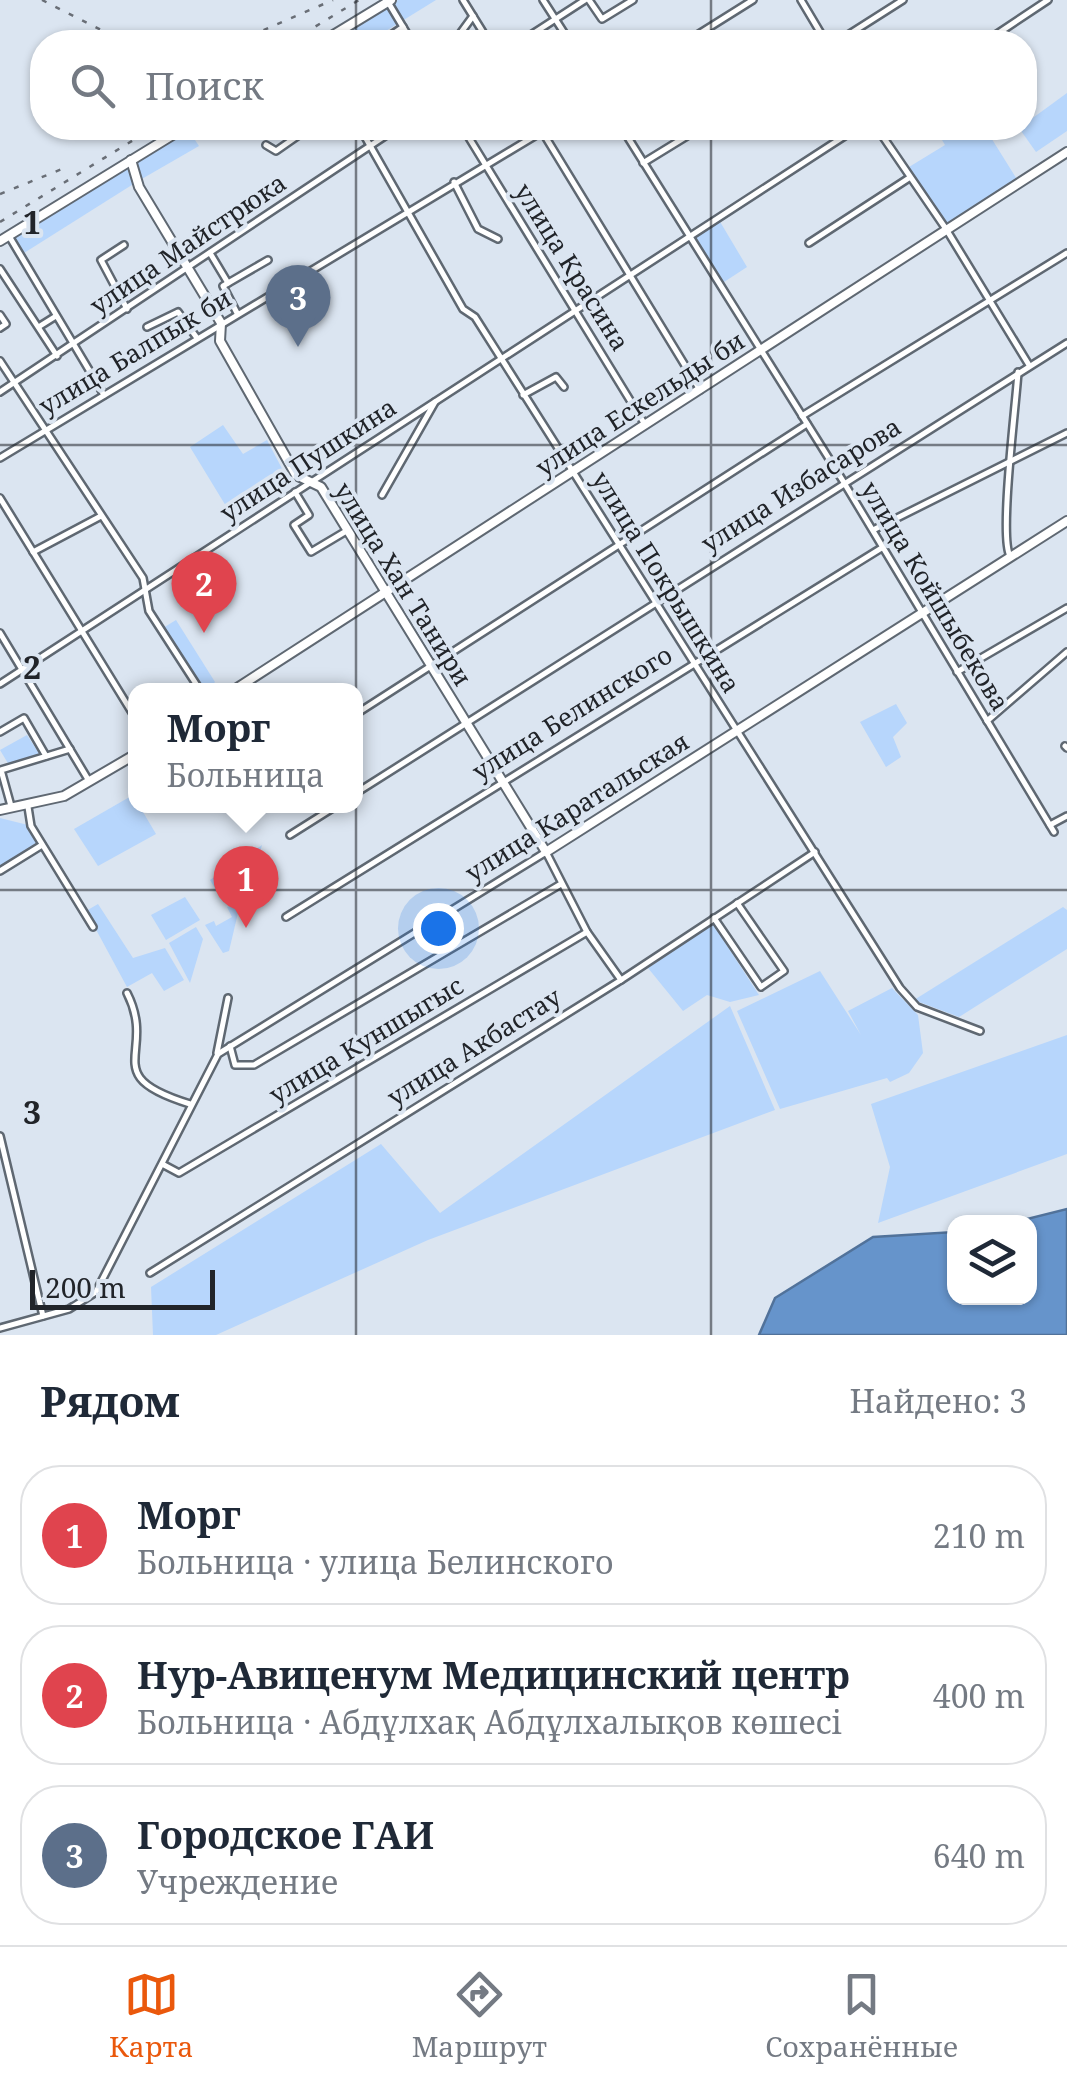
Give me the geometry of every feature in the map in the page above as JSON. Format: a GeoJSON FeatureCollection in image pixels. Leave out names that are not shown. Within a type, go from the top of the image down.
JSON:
{"type":"FeatureCollection","features":[{"type":"Feature","properties":{"kind":"street"},"geometry":{"type":"LineString","coordinates":[[463,0],[482,30]]}},
{"type":"Feature","properties":{"kind":"street"},"geometry":{"type":"LineString","coordinates":[[543,0],[562,30]]}},
{"type":"Feature","properties":{"kind":"street"},"geometry":{"type":"LineString","coordinates":[[538,30],[587,0],[602,19],[633,0]]}},
{"type":"Feature","properties":{"kind":"street"},"geometry":{"type":"LineString","coordinates":[[705,30],[753,0]]}},
{"type":"Feature","properties":{"kind":"street"},"geometry":{"type":"LineString","coordinates":[[801,0],[819,30]]}},
{"type":"Feature","properties":{"kind":"street"},"geometry":{"type":"LineString","coordinates":[[857,30],[903,0]]}},
{"type":"Feature","properties":{"kind":"street"},"geometry":{"type":"LineString","coordinates":[[1002,30],[1048,0]]}},
{"type":"Feature","properties":{"kind":"street"},"geometry":{"type":"LineString","coordinates":[[342,30],[390,1],[403,28],[400,30]]}},
{"type":"Feature","properties":{"kind":"street"},"geometry":{"type":"LineString","coordinates":[[463,30],[473,16]]}},
{"type":"Feature","properties":{"kind":"street"},"geometry":{"type":"LineString","coordinates":[[0,241],[164,140]]}},
{"type":"Feature","properties":{"kind":"street"},"geometry":{"type":"LineString","coordinates":[[266,145],[276,151],[292,140]]}},
{"type":"Feature","properties":{"kind":"street","name":"улица Покрышкина"},"geometry":{"type":"LineString","coordinates":[[367,140],[463,309],[475,317],[900,988],[917,1008],[980,1031]]}},
{"type":"Feature","properties":{"kind":"street","name":"улица Майстрюка"},"geometry":{"type":"LineString","coordinates":[[0,392],[379,140]]}},
{"type":"Feature","properties":{"kind":"street","name":"улица Красина"},"geometry":{"type":"LineString","coordinates":[[470,140],[646,426]]}},
{"type":"Feature","properties":{"kind":"street","name":"улица Балпык би"},"geometry":{"type":"LineString","coordinates":[[0,458],[407,208],[525,140]]}},
{"type":"Feature","properties":{"kind":"street"},"geometry":{"type":"LineString","coordinates":[[550,140],[701,391]]}},
{"type":"Feature","properties":{"kind":"street","name":"улица Койшыбекова"},"geometry":{"type":"LineString","coordinates":[[629,140],[843,481],[1052,828],[1067,816]]}},
{"type":"Feature","properties":{"kind":"street"},"geometry":{"type":"LineString","coordinates":[[643,163],[680,140]]}},
{"type":"Feature","properties":{"kind":"street","name":"улица Пушкина"},"geometry":{"type":"LineString","coordinates":[[0,684],[838,140]]}},
{"type":"Feature","properties":{"kind":"street"},"geometry":{"type":"LineString","coordinates":[[885,140],[946,229],[1029,365]]}},
{"type":"Feature","properties":{"kind":"street","name":"улица Ескельды би"},"geometry":{"type":"LineString","coordinates":[[245,683],[1067,152]]}},
{"type":"Feature","properties":{"kind":"street","name":"улица Хан Танири"},"geometry":{"type":"LineString","coordinates":[[131,160],[140,188],[221,323],[220,342],[296,475],[321,486],[546,852],[587,932],[621,980]]}},
{"type":"Feature","properties":{"kind":"street"},"geometry":{"type":"LineString","coordinates":[[809,244],[910,178]]}},
{"type":"Feature","properties":{"kind":"street"},"geometry":{"type":"LineString","coordinates":[[454,182],[478,229],[498,239]]}},
{"type":"Feature","properties":{"kind":"street"},"geometry":{"type":"LineString","coordinates":[[9,236],[104,394]]}},
{"type":"Feature","properties":{"kind":"street"},"geometry":{"type":"LineString","coordinates":[[124,245],[101,260],[128,310]]}},
{"type":"Feature","properties":{"kind":"street"},"geometry":{"type":"LineString","coordinates":[[210,253],[228,283]]}},
{"type":"Feature","properties":{"kind":"street"},"geometry":{"type":"LineString","coordinates":[[802,416],[1067,253]]}},
{"type":"Feature","properties":{"kind":"street"},"geometry":{"type":"LineString","coordinates":[[237,313],[223,286],[268,260]]}},
{"type":"Feature","properties":{"kind":"street"},"geometry":{"type":"LineString","coordinates":[[0,269],[57,356]]}},
{"type":"Feature","properties":{"kind":"street"},"geometry":{"type":"LineString","coordinates":[[147,327],[178,312],[197,338]]}},
{"type":"Feature","properties":{"kind":"street"},"geometry":{"type":"LineString","coordinates":[[0,314],[6,324],[0,328]]}},
{"type":"Feature","properties":{"kind":"street"},"geometry":{"type":"LineString","coordinates":[[40,326],[56,316]]}},
{"type":"Feature","properties":{"kind":"street","name":"улица Избасарова"},"geometry":{"type":"LineString","coordinates":[[363,789],[843,481],[1067,343]]}},
{"type":"Feature","properties":{"kind":"street"},"geometry":{"type":"LineString","coordinates":[[0,361],[142,578],[149,611],[195,683]]}},
{"type":"Feature","properties":{"kind":"street"},"geometry":{"type":"LineString","coordinates":[[1010,556],[1004,546],[1004,520],[1014,456],[1018,372]]}},
{"type":"Feature","properties":{"kind":"street"},"geometry":{"type":"LineString","coordinates":[[523,394],[549,377],[564,387]]}},
{"type":"Feature","properties":{"kind":"street","name":"улица Пушкина"},"geometry":{"type":"LineString","coordinates":[[382,495],[436,400]]}},
{"type":"Feature","properties":{"kind":"street"},"geometry":{"type":"LineString","coordinates":[[363,710],[807,424]]}},
{"type":"Feature","properties":{"kind":"street"},"geometry":{"type":"LineString","coordinates":[[872,530],[1014,456],[1067,433]]}},
{"type":"Feature","properties":{"kind":"street"},"geometry":{"type":"LineString","coordinates":[[295,492],[309,515],[294,525],[311,552],[348,530]]}},
{"type":"Feature","properties":{"kind":"street"},"geometry":{"type":"LineString","coordinates":[[0,498],[128,706]]}},
{"type":"Feature","properties":{"kind":"street"},"geometry":{"type":"LineString","coordinates":[[33,552],[101,516]]}},
{"type":"Feature","properties":{"kind":"street","name":"улица Каратальская"},"geometry":{"type":"LineString","coordinates":[[0,1328],[83,1302],[96,1292],[164,1165],[216,1056],[1067,521]]}},
{"type":"Feature","properties":{"kind":"street","name":"улица Белинского"},"geometry":{"type":"LineString","coordinates":[[286,917],[883,547]]}},
{"type":"Feature","properties":{"kind":"street"},"geometry":{"type":"LineString","coordinates":[[957,672],[1067,608]]}},
{"type":"Feature","properties":{"kind":"street"},"geometry":{"type":"LineString","coordinates":[[1,635],[90,784]]}},
{"type":"Feature","properties":{"kind":"street"},"geometry":{"type":"LineString","coordinates":[[986,720],[1067,652]]}},
{"type":"Feature","properties":{"kind":"street"},"geometry":{"type":"LineString","coordinates":[[0,732],[24,718],[46,756]]}},
{"type":"Feature","properties":{"kind":"street"},"geometry":{"type":"LineString","coordinates":[[11,809],[0,768],[70,749]]}},
{"type":"Feature","properties":{"kind":"street"},"geometry":{"type":"LineString","coordinates":[[0,810],[28,807],[90,784],[128,759]]}},
{"type":"Feature","properties":{"kind":"street"},"geometry":{"type":"LineString","coordinates":[[28,807],[31,826],[93,927]]}},
{"type":"Feature","properties":{"kind":"street"},"geometry":{"type":"LineString","coordinates":[[290,835],[325,813]]}},
{"type":"Feature","properties":{"kind":"street"},"geometry":{"type":"LineString","coordinates":[[0,871],[42,845]]}},
{"type":"Feature","properties":{"kind":"street","name":"улица Акбастау"},"geometry":{"type":"LineString","coordinates":[[150,1272],[621,980],[816,852]]}},
{"type":"Feature","properties":{"kind":"street"},"geometry":{"type":"LineString","coordinates":[[230,1046],[235,1065],[254,1065],[562,884]]}},
{"type":"Feature","properties":{"kind":"street"},"geometry":{"type":"LineString","coordinates":[[714,918],[761,987],[784,970],[737,903]]}},
{"type":"Feature","properties":{"kind":"street","name":"улица Куншыгыс"},"geometry":{"type":"LineString","coordinates":[[164,1165],[179,1173],[587,932]]}},
{"type":"Feature","properties":{"kind":"street"},"geometry":{"type":"LineString","coordinates":[[126,993],[135,1010],[134,1071],[141,1083],[190,1104]]}},
{"type":"Feature","properties":{"kind":"street"},"geometry":{"type":"LineString","coordinates":[[216,1056],[228,998]]}},
{"type":"Feature","properties":{"kind":"street"},"geometry":{"type":"LineString","coordinates":[[0,1136],[42,1316]]}},
{"type":"Feature","properties":{"kind":"shaded area"},"geometry":{"type":"Polygon","coordinates":[[[398,0],[436,0],[387,30],[347,30],[398,0]]]}},
{"type":"Feature","properties":{"kind":"shaded area"},"geometry":{"type":"Polygon","coordinates":[[[1067,93],[1067,131],[1036,152],[1028,140],[1037,140],[1037,115],[1067,93]]]}},
{"type":"Feature","properties":{"kind":"shaded area"},"geometry":{"type":"Polygon","coordinates":[[[167,140],[195,140],[199,146],[140,180],[134,160],[167,140]]]}},
{"type":"Feature","properties":{"kind":"shaded area"},"geometry":{"type":"Polygon","coordinates":[[[942,140],[992,140],[1018,181],[947,224],[909,167],[945,145],[942,140]]]}},
{"type":"Feature","properties":{"kind":"shaded area"},"geometry":{"type":"Polygon","coordinates":[[[129,165],[135,183],[24,253],[14,237],[129,165]]]}},
{"type":"Feature","properties":{"kind":"shaded area"},"geometry":{"type":"Polygon","coordinates":[[[719,220],[747,267],[721,284],[691,239],[719,220]]]}},
{"type":"Feature","properties":{"kind":"shaded area"},"geometry":{"type":"Polygon","coordinates":[[[223,425],[243,454],[267,440],[288,480],[232,516],[190,447],[223,425]]]}},
{"type":"Feature","properties":{"kind":"shaded area"},"geometry":{"type":"Polygon","coordinates":[[[176,620],[214,683],[198,683],[163,628],[176,620]]]}},
{"type":"Feature","properties":{"kind":"shaded area"},"geometry":{"type":"Polygon","coordinates":[[[896,704],[907,723],[893,737],[901,757],[886,767],[860,722],[896,704]]]}},
{"type":"Feature","properties":{"kind":"shaded area"},"geometry":{"type":"Polygon","coordinates":[[[27,735],[40,755],[9,765],[0,750],[27,735]]]}},
{"type":"Feature","properties":{"kind":"shaded area"},"geometry":{"type":"Polygon","coordinates":[[[128,798],[128,813],[144,813],[156,834],[98,866],[74,829],[128,798]]]}},
{"type":"Feature","properties":{"kind":"shaded area"},"geometry":{"type":"Polygon","coordinates":[[[0,818],[28,825],[40,844],[0,870],[0,818]]]}},
{"type":"Feature","properties":{"kind":"shaded area"},"geometry":{"type":"Polygon","coordinates":[[[262,845],[255,871],[224,903],[210,880],[262,845]]]}},
{"type":"Feature","properties":{"kind":"shaded area"},"geometry":{"type":"Polygon","coordinates":[[[185,897],[200,920],[166,940],[151,915],[185,897]]]}},
{"type":"Feature","properties":{"kind":"shaded area"},"geometry":{"type":"Polygon","coordinates":[[[98,904],[133,958],[165,948],[184,980],[164,991],[152,973],[127,987],[86,911],[98,904]]]}},
{"type":"Feature","properties":{"kind":"shaded area"},"geometry":{"type":"Polygon","coordinates":[[[233,905],[238,913],[229,951],[223,953],[205,925],[214,921],[216,926],[232,917],[227,907],[233,905]]]}},
{"type":"Feature","properties":{"kind":"shaded area"},"geometry":{"type":"Polygon","coordinates":[[[1063,907],[1067,910],[1067,949],[959,1017],[914,1000],[1063,907]]]}},
{"type":"Feature","properties":{"kind":"shaded area"},"geometry":{"type":"Polygon","coordinates":[[[713,924],[759,995],[730,1002],[707,995],[683,1011],[648,968],[713,924]]]}},
{"type":"Feature","properties":{"kind":"shaded area"},"geometry":{"type":"Polygon","coordinates":[[[196,927],[203,939],[190,983],[169,943],[196,927]]]}},
{"type":"Feature","properties":{"kind":"shaded area"},"geometry":{"type":"Polygon","coordinates":[[[820,971],[861,1035],[848,1011],[892,988],[918,1015],[923,1053],[909,1073],[890,1082],[887,1078],[780,1109],[737,1011],[820,971]]]}},
{"type":"Feature","properties":{"kind":"shaded area"},"geometry":{"type":"Polygon","coordinates":[[[730,1006],[775,1110],[428,1240],[216,1335],[153,1335],[151,1287],[381,1144],[440,1213],[730,1006]]]}},
{"type":"Feature","properties":{"kind":"shaded area"},"geometry":{"type":"Polygon","coordinates":[[[1067,1035],[1067,1154],[878,1223],[890,1167],[871,1104],[1067,1035]]]}},
{"type":"Feature","properties":{"kind":"shaded area"},"geometry":{"type":"Polygon","coordinates":[[[1067,1209],[1067,1335],[759,1335],[775,1298],[873,1237],[947,1232],[947,1305],[1037,1305],[1037,1216],[1067,1209]]]}},
{"type":"Feature","properties":{"kind":"railway"},"geometry":{"type":"LineString","coordinates":[[42,0],[101,30]]}},
{"type":"Feature","properties":{"kind":"railway"},"geometry":{"type":"LineString","coordinates":[[264,30],[333,0]]}},
{"type":"Feature","properties":{"kind":"railway"},"geometry":{"type":"LineString","coordinates":[[310,30],[359,0]]}},
{"type":"Feature","properties":{"kind":"railway"},"geometry":{"type":"LineString","coordinates":[[0,222],[133,140]]}},
{"type":"Feature","properties":{"kind":"railway"},"geometry":{"type":"LineString","coordinates":[[0,194],[67,167]]}},
{"type":"Feature","properties":{"kind":"place","name":"Городское ГАИ"},"geometry":{"type":"Point","coordinates":[298,347]}},
{"type":"Feature","properties":{"kind":"place","name":"Нур-Авиценум Медицинский центр"},"geometry":{"type":"Point","coordinates":[204,633]}},
{"type":"Feature","properties":{"kind":"place","name":"Морг"},"geometry":{"type":"Point","coordinates":[246,928]}}]}
